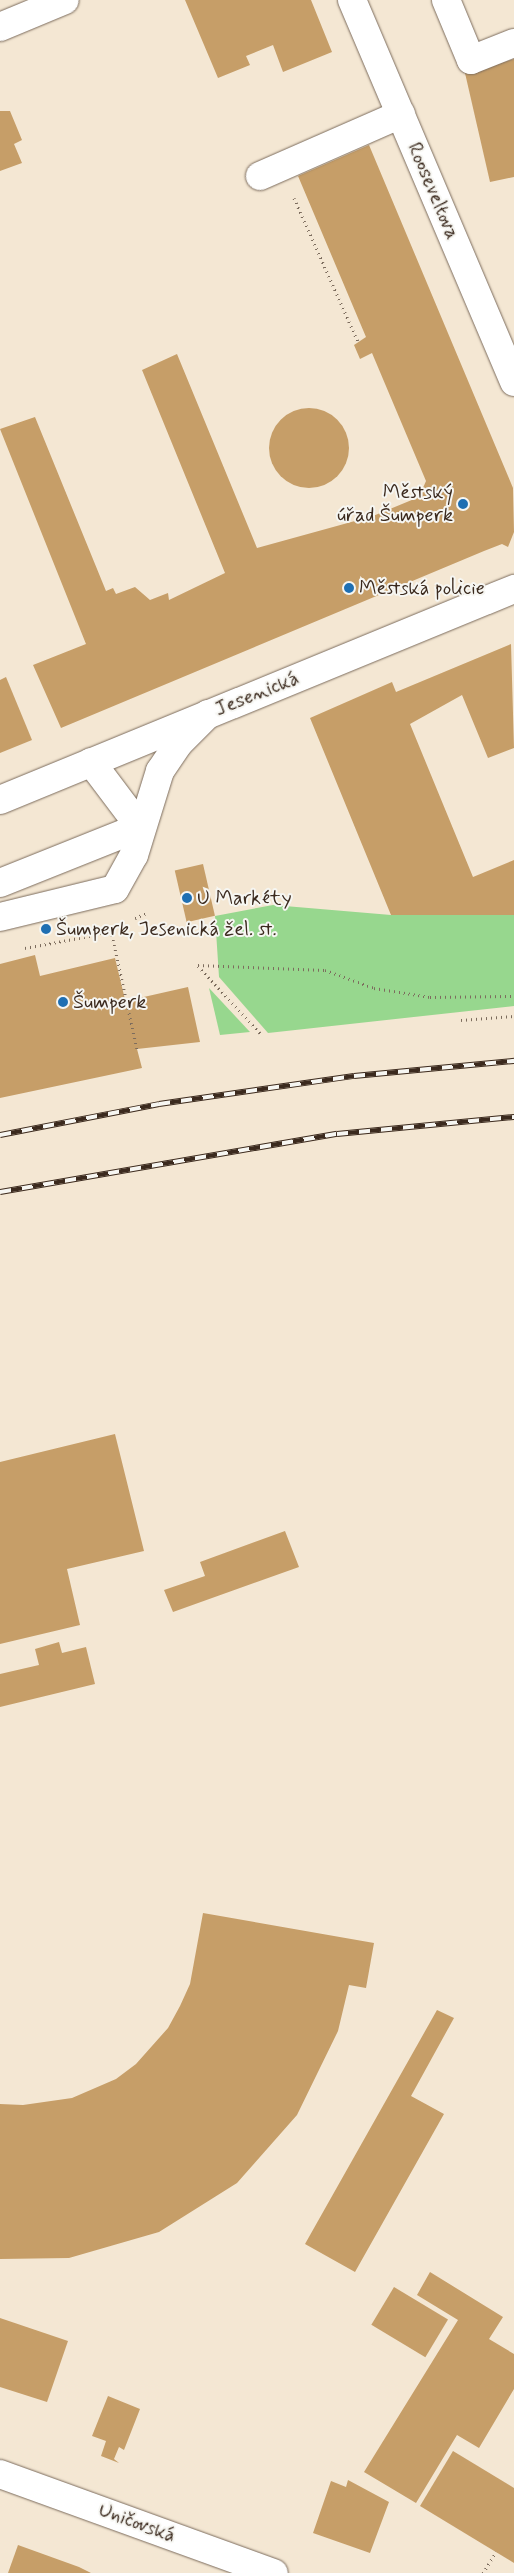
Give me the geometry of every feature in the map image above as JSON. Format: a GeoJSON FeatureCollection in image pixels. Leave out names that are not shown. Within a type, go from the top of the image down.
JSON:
{"type":"FeatureCollection","features":[{"type":"Feature","properties":{"kind":"street"},"geometry":{"type":"LineString","coordinates":[[0,27],[65,0]]}},
{"type":"Feature","properties":{"kind":"street","name":"Rooseveltova"},"geometry":{"type":"LineString","coordinates":[[352,0],[514,382]]}},
{"type":"Feature","properties":{"kind":"street"},"geometry":{"type":"LineString","coordinates":[[446,0],[471,60],[514,43]]}},
{"type":"Feature","properties":{"kind":"street"},"geometry":{"type":"LineString","coordinates":[[260,176],[401,114]]}},
{"type":"Feature","properties":{"kind":"street","name":"Jesenická"},"geometry":{"type":"LineString","coordinates":[[0,800],[514,589]]}},
{"type":"Feature","properties":{"kind":"street"},"geometry":{"type":"LineString","coordinates":[[0,917],[115,889],[134,855],[140,827],[160,772],[179,743],[208,714]]}},
{"type":"Feature","properties":{"kind":"street"},"geometry":{"type":"LineString","coordinates":[[91,762],[140,827]]}},
{"type":"Feature","properties":{"kind":"street"},"geometry":{"type":"LineString","coordinates":[[0,883],[140,827]]}},
{"type":"Feature","properties":{"kind":"street","name":"Uničovská"},"geometry":{"type":"LineString","coordinates":[[0,2474],[274,2573]]}},
{"type":"Feature","properties":{"kind":"path"},"geometry":{"type":"LineString","coordinates":[[292,192],[358,342]]}},
{"type":"Feature","properties":{"kind":"path"},"geometry":{"type":"LineString","coordinates":[[19,950],[111,930],[147,913]]}},
{"type":"Feature","properties":{"kind":"path"},"geometry":{"type":"LineString","coordinates":[[111,930],[137,1049]]}},
{"type":"Feature","properties":{"kind":"path"},"geometry":{"type":"LineString","coordinates":[[261,1034],[198,965],[325,970],[374,988],[430,997],[514,996]]}},
{"type":"Feature","properties":{"kind":"path"},"geometry":{"type":"LineString","coordinates":[[461,1020],[514,1016]]}},
{"type":"Feature","properties":{"kind":"path"},"geometry":{"type":"LineString","coordinates":[[483,2573],[496,2552]]}},
{"type":"Feature","properties":{"kind":"green space"},"geometry":{"type":"Polygon","coordinates":[[[273,905],[391,915],[514,915],[514,1006],[268,1033],[219,977],[215,916],[273,905]]]}},
{"type":"Feature","properties":{"kind":"green space"},"geometry":{"type":"Polygon","coordinates":[[[209,988],[250,1032],[220,1035],[209,988]]]}},
{"type":"Feature","properties":{"kind":"building"},"geometry":{"type":"Polygon","coordinates":[[[185,0],[311,0],[332,52],[283,72],[273,45],[246,56],[250,65],[218,78],[185,0]]]}},
{"type":"Feature","properties":{"kind":"building"},"geometry":{"type":"Polygon","coordinates":[[[514,59],[514,177],[490,182],[465,73],[514,59]]]}},
{"type":"Feature","properties":{"kind":"building"},"geometry":{"type":"Polygon","coordinates":[[[0,111],[10,111],[22,140],[14,144],[22,163],[0,171],[0,111]]]}},
{"type":"Feature","properties":{"kind":"building"},"geometry":{"type":"Polygon","coordinates":[[[369,145],[513,488],[514,532],[508,547],[502,544],[484,551],[61,728],[33,665],[86,644],[0,429],[35,417],[106,591],[113,588],[116,594],[135,587],[150,600],[168,593],[169,600],[225,573],[142,370],[177,354],[257,548],[373,516],[419,497],[426,481],[372,353],[360,359],[354,345],[366,337],[298,176],[369,145]]]}},
{"type":"Feature","properties":{"kind":"building"},"geometry":{"type":"Polygon","coordinates":[[[301,408],[317,408],[338,419],[349,440],[349,456],[338,477],[317,488],[301,488],[287,482],[275,470],[269,456],[269,440],[275,426],[287,414],[301,408]]]}},
{"type":"Feature","properties":{"kind":"building"},"geometry":{"type":"Polygon","coordinates":[[[511,644],[514,748],[488,758],[462,695],[410,724],[473,877],[514,860],[514,915],[391,915],[310,718],[392,682],[396,692],[511,644]]]}},
{"type":"Feature","properties":{"kind":"building"},"geometry":{"type":"Polygon","coordinates":[[[6,677],[32,740],[0,753],[0,680],[6,677]]]}},
{"type":"Feature","properties":{"kind":"building"},"geometry":{"type":"Polygon","coordinates":[[[203,864],[215,916],[187,922],[175,871],[203,864]]]}},
{"type":"Feature","properties":{"kind":"building"},"geometry":{"type":"Polygon","coordinates":[[[35,955],[40,976],[115,958],[128,1012],[126,1001],[188,987],[200,1042],[137,1049],[142,1068],[0,1098],[0,964],[35,955]]]}},
{"type":"Feature","properties":{"kind":"building"},"geometry":{"type":"Polygon","coordinates":[[[115,1434],[144,1551],[67,1569],[80,1625],[0,1644],[0,1462],[115,1434]]]}},
{"type":"Feature","properties":{"kind":"building"},"geometry":{"type":"Polygon","coordinates":[[[285,1531],[299,1567],[173,1612],[164,1590],[205,1576],[200,1562],[285,1531]]]}},
{"type":"Feature","properties":{"kind":"building"},"geometry":{"type":"Polygon","coordinates":[[[59,1642],[62,1653],[86,1647],[95,1684],[0,1707],[0,1674],[39,1665],[35,1649],[59,1642]]]}},
{"type":"Feature","properties":{"kind":"building"},"geometry":{"type":"Polygon","coordinates":[[[203,1913],[374,1943],[366,1988],[349,1985],[338,2031],[297,2115],[237,2183],[159,2232],[69,2258],[0,2259],[0,2104],[23,2105],[72,2098],[116,2079],[136,2064],[168,2028],[190,1984],[203,1913]]]}},
{"type":"Feature","properties":{"kind":"building"},"geometry":{"type":"Polygon","coordinates":[[[437,2010],[454,2018],[411,2096],[444,2114],[355,2272],[305,2244],[437,2010]]]}},
{"type":"Feature","properties":{"kind":"building"},"geometry":{"type":"Polygon","coordinates":[[[430,2272],[503,2317],[489,2339],[514,2354],[514,2389],[479,2448],[457,2435],[416,2503],[364,2472],[458,2320],[417,2295],[430,2272]]]}},
{"type":"Feature","properties":{"kind":"building"},"geometry":{"type":"Polygon","coordinates":[[[394,2287],[448,2319],[425,2357],[371,2325],[394,2287]]]}},
{"type":"Feature","properties":{"kind":"building"},"geometry":{"type":"Polygon","coordinates":[[[0,2318],[68,2341],[47,2402],[0,2387],[0,2318]]]}},
{"type":"Feature","properties":{"kind":"building"},"geometry":{"type":"Polygon","coordinates":[[[108,2396],[140,2409],[124,2450],[119,2447],[114,2459],[119,2463],[101,2456],[106,2441],[92,2436],[108,2396]]]}},
{"type":"Feature","properties":{"kind":"building"},"geometry":{"type":"Polygon","coordinates":[[[453,2451],[514,2488],[514,2563],[420,2506],[453,2451]]]}},
{"type":"Feature","properties":{"kind":"building"},"geometry":{"type":"Polygon","coordinates":[[[348,2480],[389,2502],[370,2553],[313,2533],[331,2481],[346,2487],[348,2480]]]}},
{"type":"Feature","properties":{"kind":"building"},"geometry":{"type":"Polygon","coordinates":[[[18,2545],[79,2567],[91,2573],[8,2573],[18,2545]]]}},
{"type":"Feature","properties":{"kind":"railway"},"geometry":{"type":"LineString","coordinates":[[0,1135],[159,1104],[354,1076],[514,1061]]}},
{"type":"Feature","properties":{"kind":"railway"},"geometry":{"type":"LineString","coordinates":[[0,1192],[337,1134],[514,1117]]}},
{"type":"Feature","properties":{"kind":"place","name":"Městský úřad Šumperk"},"geometry":{"type":"Point","coordinates":[463,504]}},
{"type":"Feature","properties":{"kind":"place","name":"Městská policie"},"geometry":{"type":"Point","coordinates":[349,588]}},
{"type":"Feature","properties":{"kind":"place","name":"U Markéty"},"geometry":{"type":"Point","coordinates":[187,898]}},
{"type":"Feature","properties":{"kind":"place","name":"Šumperk, Jesenická žel. st."},"geometry":{"type":"Point","coordinates":[46,929]}},
{"type":"Feature","properties":{"kind":"place","name":"Šumperk"},"geometry":{"type":"Point","coordinates":[63,1002]}}]}
